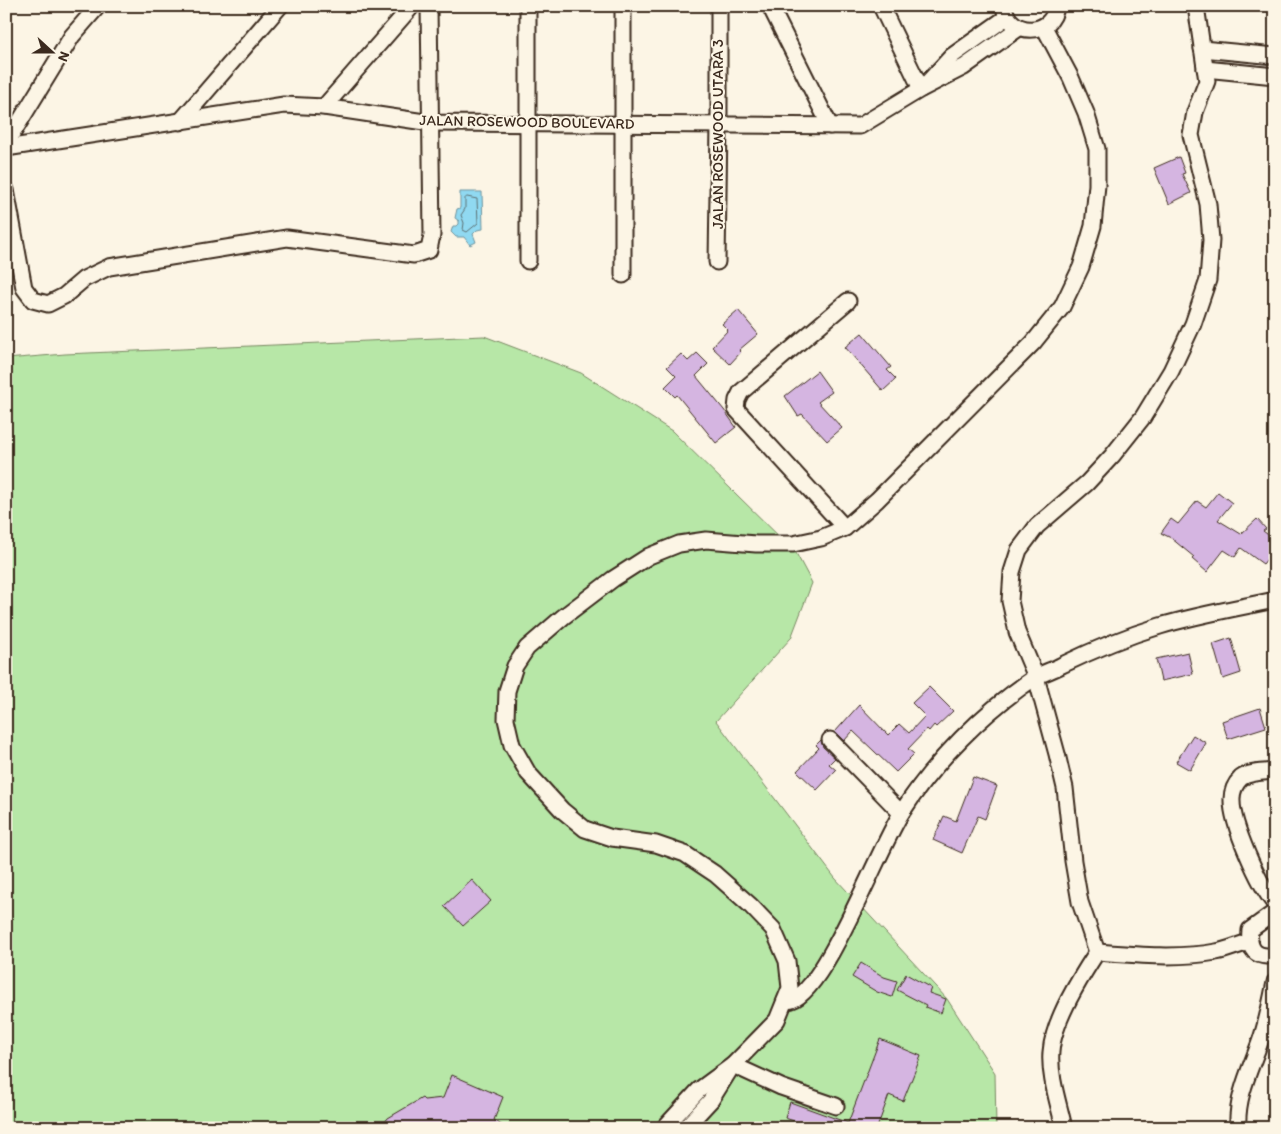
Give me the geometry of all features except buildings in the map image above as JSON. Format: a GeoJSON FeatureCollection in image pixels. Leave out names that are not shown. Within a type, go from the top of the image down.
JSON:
{"type":"FeatureCollection","features":[{"type":"Feature","properties":{"kind":"street"},"geometry":{"type":"LineString","coordinates":[[6,144],[72,36],[98,6]]}},
{"type":"Feature","properties":{"kind":"street"},"geometry":{"type":"LineString","coordinates":[[180,122],[280,6]]}},
{"type":"Feature","properties":{"kind":"street"},"geometry":{"type":"LineString","coordinates":[[324,107],[412,6]]}},
{"type":"Feature","properties":{"kind":"street"},"geometry":{"type":"LineString","coordinates":[[6,190],[24,288],[33,300],[48,304],[64,296],[84,279],[109,267],[287,238],[414,255],[429,250],[432,236],[429,6]]}},
{"type":"Feature","properties":{"kind":"street"},"geometry":{"type":"LineString","coordinates":[[528,6],[528,261]]}},
{"type":"Feature","properties":{"kind":"street"},"geometry":{"type":"LineString","coordinates":[[623,6],[623,275]]}},
{"type":"Feature","properties":{"kind":"street","name":"JALAN ROSEWOOD UTARA 3"},"geometry":{"type":"LineString","coordinates":[[717,262],[719,6]]}},
{"type":"Feature","properties":{"kind":"street"},"geometry":{"type":"LineString","coordinates":[[770,6],[830,126]]}},
{"type":"Feature","properties":{"kind":"street"},"geometry":{"type":"LineString","coordinates":[[881,6],[921,89]]}},
{"type":"Feature","properties":{"kind":"street"},"geometry":{"type":"LineString","coordinates":[[1006,12],[1012,23],[1019,28],[1036,30],[1044,27],[1051,20],[1056,6]]}},
{"type":"Feature","properties":{"kind":"street"},"geometry":{"type":"LineString","coordinates":[[1097,952],[1080,902],[1073,862],[1065,788],[1051,728],[1036,677],[1017,632],[1010,601],[1012,572],[1019,550],[1038,526],[1087,483],[1112,456],[1143,417],[1171,371],[1193,324],[1208,280],[1211,240],[1208,204],[1191,135],[1196,112],[1207,81],[1196,6]]}},
{"type":"Feature","properties":{"kind":"street","name":"JALAN ROSEWOOD BOULEVARD"},"geometry":{"type":"LineString","coordinates":[[921,89],[952,56],[1006,12]]}},
{"type":"Feature","properties":{"kind":"street"},"geometry":{"type":"LineString","coordinates":[[664,1128],[699,1090],[733,1065],[776,1020],[790,988],[788,961],[773,929],[750,905],[715,874],[685,854],[656,844],[612,838],[586,828],[562,810],[528,773],[512,745],[506,719],[506,691],[514,666],[528,648],[570,612],[613,579],[649,556],[679,544],[706,540],[756,544],[794,544],[821,538],[845,528],[877,500],[1033,343],[1062,307],[1082,267],[1093,226],[1097,185],[1096,150],[1086,113],[1071,78],[1044,27]]}},
{"type":"Feature","properties":{"kind":"street","name":"JALAN ROSEWOOD BOULEVARD"},"geometry":{"type":"LineString","coordinates":[[6,148],[284,105],[324,107],[431,123],[860,126],[921,89],[964,67],[1019,28]]}},
{"type":"Feature","properties":{"kind":"street"},"geometry":{"type":"LineString","coordinates":[[1202,49],[1275,56]]}},
{"type":"Feature","properties":{"kind":"street"},"geometry":{"type":"LineString","coordinates":[[1206,68],[1275,76]]}},
{"type":"Feature","properties":{"kind":"street"},"geometry":{"type":"LineString","coordinates":[[845,528],[736,409],[737,400],[741,392],[848,301]]}},
{"type":"Feature","properties":{"kind":"street"},"geometry":{"type":"LineString","coordinates":[[784,1001],[793,1000],[798,996],[808,987],[825,965],[901,813],[938,763],[972,728],[1036,677],[1081,656],[1160,626],[1275,600]]}},
{"type":"Feature","properties":{"kind":"street"},"geometry":{"type":"LineString","coordinates":[[830,740],[901,813]]}},
{"type":"Feature","properties":{"kind":"street"},"geometry":{"type":"LineString","coordinates":[[1275,771],[1256,773],[1242,778],[1234,788],[1232,799],[1240,834],[1258,876],[1275,904]]}},
{"type":"Feature","properties":{"kind":"street"},"geometry":{"type":"LineString","coordinates":[[1275,912],[1250,930],[1249,942],[1254,952],[1265,957],[1275,955]]}},
{"type":"Feature","properties":{"kind":"street"},"geometry":{"type":"LineString","coordinates":[[1097,952],[1135,955],[1198,955],[1218,952],[1249,942]]}},
{"type":"Feature","properties":{"kind":"street"},"geometry":{"type":"LineString","coordinates":[[1064,1128],[1051,1067],[1054,1037],[1081,977],[1097,952]]}},
{"type":"Feature","properties":{"kind":"street"},"geometry":{"type":"LineString","coordinates":[[1238,1128],[1239,1104],[1260,1041],[1275,982]]}},
{"type":"Feature","properties":{"kind":"street"},"geometry":{"type":"LineString","coordinates":[[733,1065],[781,1087],[836,1106]]}},
{"type":"Feature","properties":{"kind":"street"},"geometry":{"type":"LineString","coordinates":[[685,1128],[711,1100],[733,1065]]}},
{"type":"Feature","properties":{"kind":"green space"},"geometry":{"type":"Polygon","coordinates":[[[484,336],[581,373],[672,431],[796,553],[812,583],[791,638],[716,721],[835,878],[947,999],[995,1073],[996,1128],[6,1128],[6,359],[65,354],[484,336]]]}},
{"type":"Feature","properties":{"kind":"water"},"geometry":{"type":"Polygon","coordinates":[[[460,192],[482,192],[483,229],[477,230],[473,234],[476,242],[470,245],[464,237],[456,237],[451,232],[453,226],[459,224],[459,221],[455,218],[457,209],[460,208],[460,192]]]}}]}
